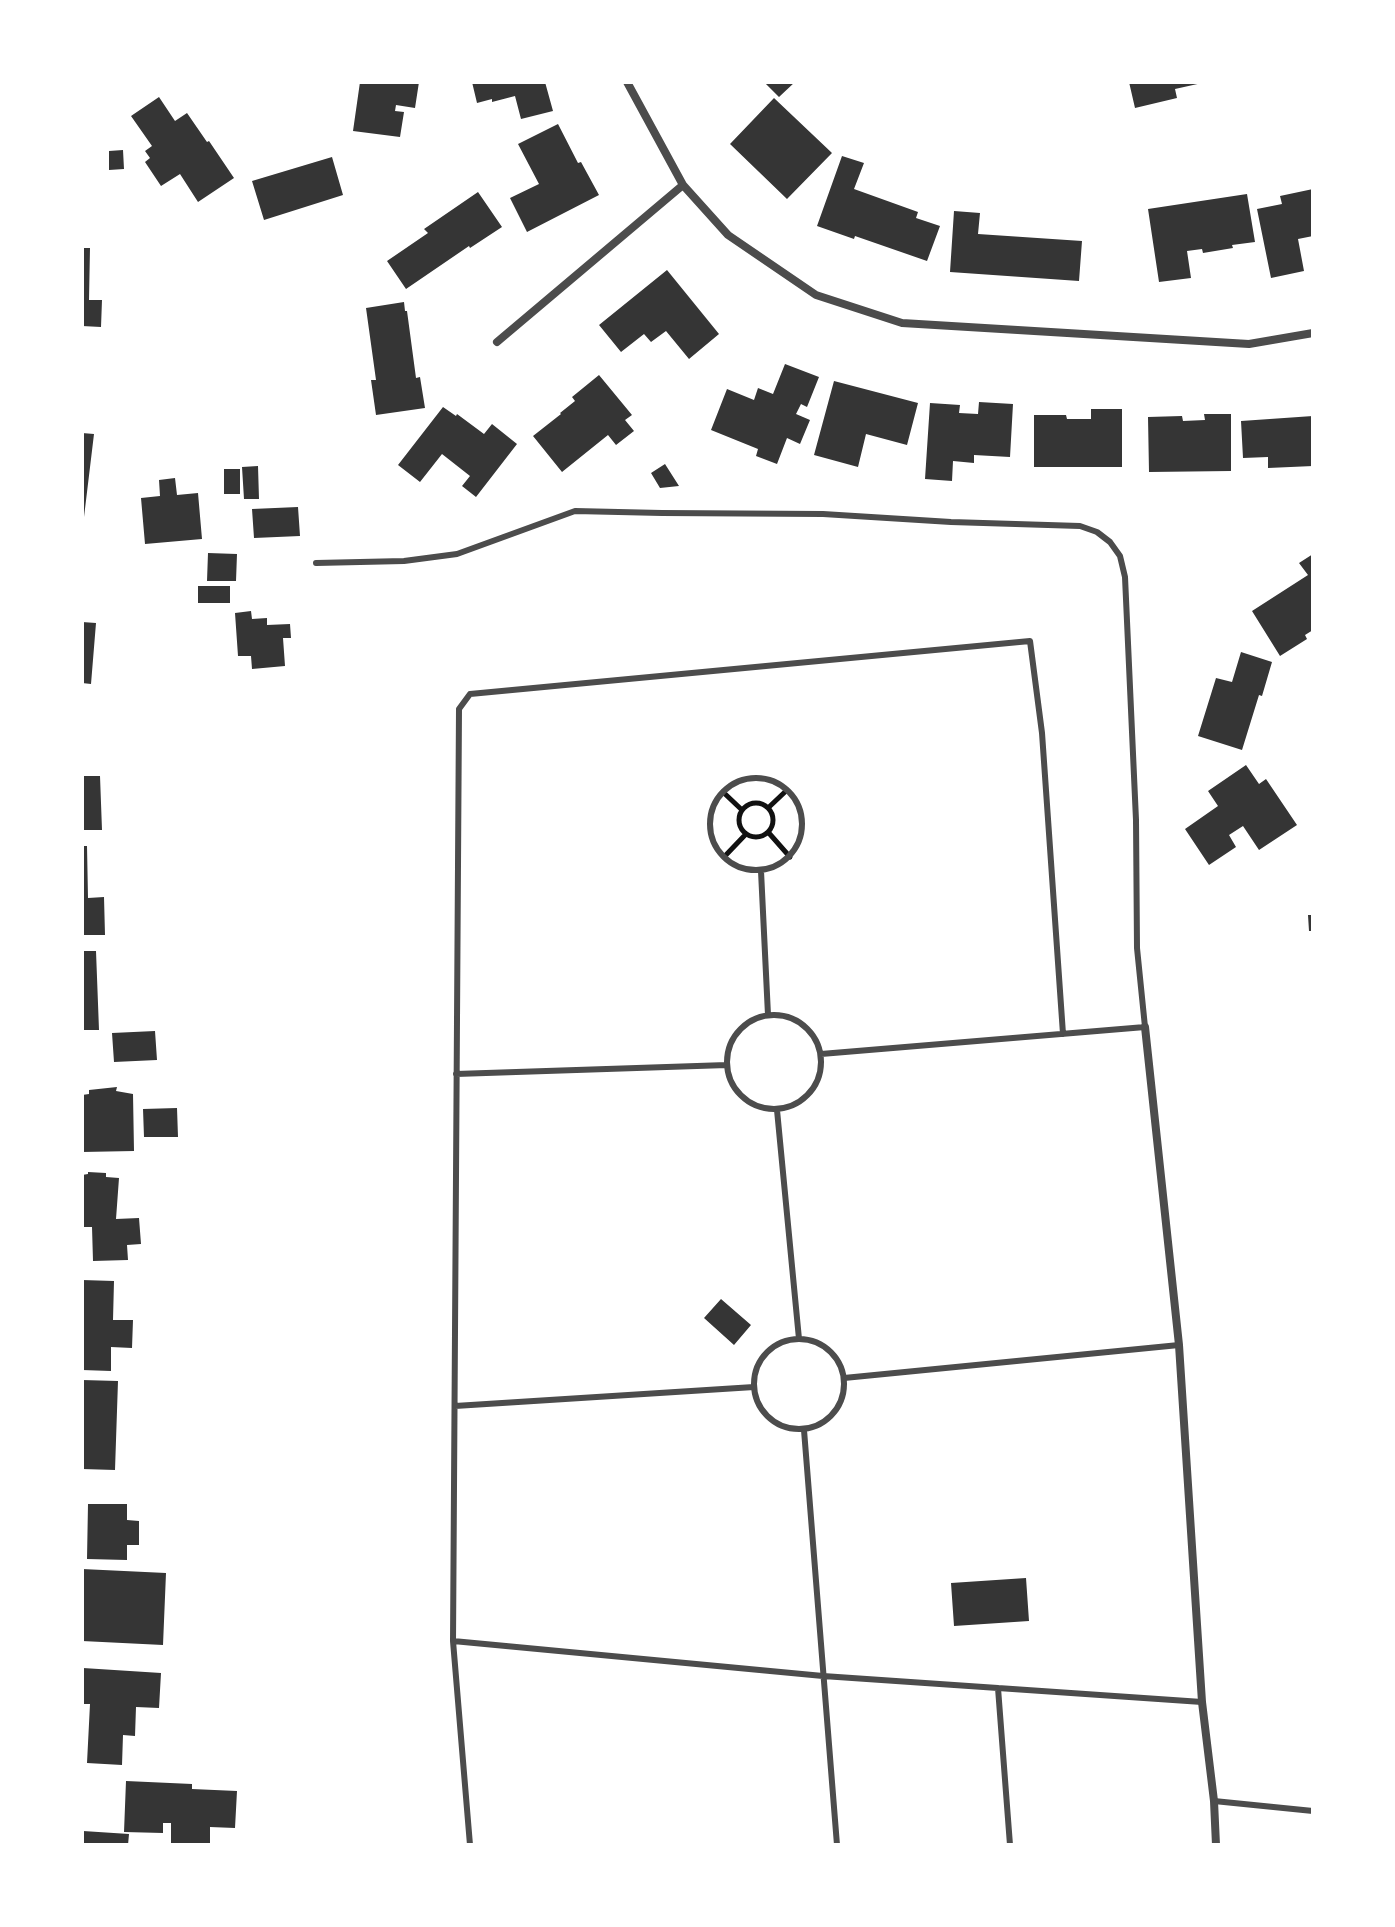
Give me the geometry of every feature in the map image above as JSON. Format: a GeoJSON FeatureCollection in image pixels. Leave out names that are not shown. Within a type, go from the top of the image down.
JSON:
{"type":"FeatureCollection","features":[{"type":"Feature","properties":{"kind":"street"},"geometry":{"type":"LineString","coordinates":[[627,82],[683,185],[728,235],[816,295],[902,323],[1249,344],[1313,333]]}},
{"type":"Feature","properties":{"kind":"street"},"geometry":{"type":"LineString","coordinates":[[497,342],[683,185]]}},
{"type":"Feature","properties":{"kind":"street"},"geometry":{"type":"LineString","coordinates":[[1145,1027],[1179,1345],[1202,1702],[1216,1845]]}},
{"type":"Feature","properties":{"kind":"lane"},"geometry":{"type":"LineString","coordinates":[[316,563],[404,561],[457,554],[575,511],[823,514],[1080,526],[1097,532],[1110,542],[1120,556],[1125,577],[1136,820],[1137,948],[1145,1027],[821,1054]]}},
{"type":"Feature","properties":{"kind":"lane"},"geometry":{"type":"LineString","coordinates":[[470,1845],[453,1641],[459,709],[470,694],[1030,641],[1042,733],[1063,1034]]}},
{"type":"Feature","properties":{"kind":"lane"},"geometry":{"type":"LineString","coordinates":[[752,778],[768,779],[787,790],[795,797],[803,828],[799,844],[790,857],[776,867],[761,871],[745,870],[730,863],[718,852],[711,837],[710,821],[714,805],[723,792],[736,782],[752,778]]}},
{"type":"Feature","properties":{"kind":"lane"},"geometry":{"type":"LineString","coordinates":[[761,871],[768,1015]]}},
{"type":"Feature","properties":{"kind":"lane"},"geometry":{"type":"LineString","coordinates":[[768,1015],[781,1015],[799,1022],[814,1036],[821,1054],[820,1074],[812,1092],[796,1104],[777,1110],[757,1107],[741,1097],[730,1080],[727,1065],[731,1041],[744,1026],[768,1015]]}},
{"type":"Feature","properties":{"kind":"lane"},"geometry":{"type":"LineString","coordinates":[[456,1074],[727,1065]]}},
{"type":"Feature","properties":{"kind":"lane"},"geometry":{"type":"LineString","coordinates":[[777,1110],[799,1339]]}},
{"type":"Feature","properties":{"kind":"lane"},"geometry":{"type":"LineString","coordinates":[[799,1339],[818,1343],[834,1355],[844,1378],[844,1392],[837,1410],[822,1423],[804,1430],[786,1428],[770,1419],[759,1405],[754,1387],[757,1369],[766,1353],[781,1343],[799,1339]]}},
{"type":"Feature","properties":{"kind":"lane"},"geometry":{"type":"LineString","coordinates":[[844,1378],[1179,1345]]}},
{"type":"Feature","properties":{"kind":"lane"},"geometry":{"type":"LineString","coordinates":[[455,1406],[754,1387]]}},
{"type":"Feature","properties":{"kind":"lane"},"geometry":{"type":"LineString","coordinates":[[804,1430],[837,1845]]}},
{"type":"Feature","properties":{"kind":"lane"},"geometry":{"type":"LineString","coordinates":[[453,1641],[823,1676],[1202,1702]]}},
{"type":"Feature","properties":{"kind":"lane"},"geometry":{"type":"LineString","coordinates":[[998,1688],[1010,1845]]}},
{"type":"Feature","properties":{"kind":"lane"},"geometry":{"type":"LineString","coordinates":[[1214,1801],[1313,1811]]}},
{"type":"Feature","properties":{"kind":"path"},"geometry":{"type":"LineString","coordinates":[[768,808],[787,790]]}},
{"type":"Feature","properties":{"kind":"path"},"geometry":{"type":"LineString","coordinates":[[723,792],[742,810]]}},
{"type":"Feature","properties":{"kind":"path"},"geometry":{"type":"LineString","coordinates":[[752,804],[768,808],[773,820],[768,832],[757,837],[746,834],[739,823],[742,810],[752,804]]}},
{"type":"Feature","properties":{"kind":"path"},"geometry":{"type":"LineString","coordinates":[[768,832],[790,857]]}},
{"type":"Feature","properties":{"kind":"path"},"geometry":{"type":"LineString","coordinates":[[724,857],[746,834]]}},
{"type":"Feature","properties":{"kind":"building"},"geometry":{"type":"Polygon","coordinates":[[[360,82],[419,82],[415,108],[396,105],[395,111],[404,112],[400,137],[353,131],[360,82]]]}},
{"type":"Feature","properties":{"kind":"building"},"geometry":{"type":"Polygon","coordinates":[[[472,82],[545,82],[553,111],[521,119],[515,96],[477,103],[472,82]]]}},
{"type":"Feature","properties":{"kind":"building"},"geometry":{"type":"Polygon","coordinates":[[[764,82],[795,82],[779,97],[764,82]]]}},
{"type":"Feature","properties":{"kind":"building"},"geometry":{"type":"Polygon","coordinates":[[[1129,82],[1202,83],[1175,89],[1177,98],[1135,108],[1129,82]]]}},
{"type":"Feature","properties":{"kind":"building"},"geometry":{"type":"Polygon","coordinates":[[[159,97],[175,121],[187,113],[234,178],[198,202],[180,174],[161,186],[145,162],[150,158],[145,151],[152,146],[131,116],[159,97]]]}},
{"type":"Feature","properties":{"kind":"building"},"geometry":{"type":"Polygon","coordinates":[[[774,98],[832,153],[787,199],[730,144],[774,98]]]}},
{"type":"Feature","properties":{"kind":"building"},"geometry":{"type":"Polygon","coordinates":[[[558,124],[599,195],[527,232],[510,198],[539,184],[518,144],[558,124]]]}},
{"type":"Feature","properties":{"kind":"building"},"geometry":{"type":"Polygon","coordinates":[[[123,150],[124,169],[109,170],[109,151],[123,150]]]}},
{"type":"Feature","properties":{"kind":"building"},"geometry":{"type":"Polygon","coordinates":[[[842,156],[864,163],[854,189],[918,212],[916,218],[940,226],[927,261],[817,226],[842,156]]]}},
{"type":"Feature","properties":{"kind":"building"},"geometry":{"type":"Polygon","coordinates":[[[332,157],[343,195],[264,220],[252,181],[332,157]]]}},
{"type":"Feature","properties":{"kind":"building"},"geometry":{"type":"Polygon","coordinates":[[[1313,189],[1313,236],[1298,239],[1304,271],[1271,278],[1257,209],[1282,204],[1280,196],[1313,189]]]}},
{"type":"Feature","properties":{"kind":"building"},"geometry":{"type":"Polygon","coordinates":[[[478,192],[502,227],[406,289],[387,261],[428,233],[424,229],[478,192]]]}},
{"type":"Feature","properties":{"kind":"building"},"geometry":{"type":"Polygon","coordinates":[[[1247,194],[1255,242],[1203,253],[1202,249],[1187,251],[1191,278],[1159,282],[1148,209],[1247,194]]]}},
{"type":"Feature","properties":{"kind":"building"},"geometry":{"type":"Polygon","coordinates":[[[954,211],[980,213],[978,234],[1082,241],[1079,281],[950,272],[954,211]]]}},
{"type":"Feature","properties":{"kind":"building"},"geometry":{"type":"Polygon","coordinates":[[[82,248],[90,248],[89,300],[102,300],[101,327],[82,326],[82,248]]]}},
{"type":"Feature","properties":{"kind":"building"},"geometry":{"type":"Polygon","coordinates":[[[667,270],[719,334],[689,359],[666,331],[651,342],[644,334],[621,352],[599,325],[667,270]]]}},
{"type":"Feature","properties":{"kind":"building"},"geometry":{"type":"Polygon","coordinates":[[[404,302],[416,378],[420,377],[425,408],[376,415],[371,380],[376,380],[366,308],[404,302]]]}},
{"type":"Feature","properties":{"kind":"building"},"geometry":{"type":"Polygon","coordinates":[[[785,364],[819,377],[807,407],[801,404],[796,414],[810,420],[800,444],[787,438],[777,464],[756,456],[758,449],[711,430],[727,389],[754,400],[758,388],[773,394],[785,364]]]}},
{"type":"Feature","properties":{"kind":"building"},"geometry":{"type":"Polygon","coordinates":[[[599,375],[632,415],[625,420],[634,431],[616,445],[608,435],[562,472],[533,436],[561,414],[575,401],[572,397],[599,375]]]}},
{"type":"Feature","properties":{"kind":"building"},"geometry":{"type":"Polygon","coordinates":[[[834,381],[918,403],[907,445],[866,434],[858,467],[814,455],[834,381]]]}},
{"type":"Feature","properties":{"kind":"building"},"geometry":{"type":"Polygon","coordinates":[[[979,402],[1013,404],[1010,457],[974,455],[974,463],[953,461],[952,481],[925,479],[930,403],[960,405],[959,413],[978,414],[979,402]]]}},
{"type":"Feature","properties":{"kind":"building"},"geometry":{"type":"Polygon","coordinates":[[[443,407],[484,434],[492,424],[517,444],[476,497],[462,486],[470,476],[442,454],[420,482],[398,465],[443,407]]]}},
{"type":"Feature","properties":{"kind":"building"},"geometry":{"type":"Polygon","coordinates":[[[1091,409],[1122,409],[1122,467],[1034,467],[1034,415],[1091,419],[1091,409]]]}},
{"type":"Feature","properties":{"kind":"building"},"geometry":{"type":"Polygon","coordinates":[[[1204,414],[1231,414],[1231,471],[1149,472],[1148,417],[1182,416],[1183,421],[1205,420],[1204,414]]]}},
{"type":"Feature","properties":{"kind":"building"},"geometry":{"type":"Polygon","coordinates":[[[1313,416],[1313,466],[1268,468],[1268,457],[1243,458],[1241,421],[1313,416]]]}},
{"type":"Feature","properties":{"kind":"building"},"geometry":{"type":"Polygon","coordinates":[[[82,433],[94,434],[84,517],[82,517],[82,433]]]}},
{"type":"Feature","properties":{"kind":"building"},"geometry":{"type":"Polygon","coordinates":[[[665,464],[679,486],[660,488],[651,473],[665,464]]]}},
{"type":"Feature","properties":{"kind":"building"},"geometry":{"type":"Polygon","coordinates":[[[258,466],[259,499],[244,499],[242,467],[258,466]]]}},
{"type":"Feature","properties":{"kind":"building"},"geometry":{"type":"Polygon","coordinates":[[[224,469],[240,469],[240,494],[224,494],[224,469]]]}},
{"type":"Feature","properties":{"kind":"building"},"geometry":{"type":"Polygon","coordinates":[[[175,478],[177,495],[198,493],[202,539],[145,544],[141,498],[160,496],[159,480],[175,478]]]}},
{"type":"Feature","properties":{"kind":"building"},"geometry":{"type":"Polygon","coordinates":[[[298,507],[300,536],[254,538],[252,509],[298,507]]]}},
{"type":"Feature","properties":{"kind":"building"},"geometry":{"type":"Polygon","coordinates":[[[208,553],[237,554],[236,581],[207,581],[208,553]]]}},
{"type":"Feature","properties":{"kind":"building"},"geometry":{"type":"Polygon","coordinates":[[[1313,554],[1313,630],[1305,635],[1307,639],[1280,656],[1252,611],[1308,575],[1299,563],[1313,554]]]}},
{"type":"Feature","properties":{"kind":"building"},"geometry":{"type":"Polygon","coordinates":[[[198,586],[230,586],[230,603],[198,603],[198,586]]]}},
{"type":"Feature","properties":{"kind":"building"},"geometry":{"type":"Polygon","coordinates":[[[251,611],[252,619],[267,618],[267,625],[290,624],[291,638],[283,638],[285,666],[252,669],[251,656],[238,656],[235,613],[251,611]]]}},
{"type":"Feature","properties":{"kind":"building"},"geometry":{"type":"Polygon","coordinates":[[[82,622],[96,623],[91,684],[82,683],[82,622]]]}},
{"type":"Feature","properties":{"kind":"building"},"geometry":{"type":"Polygon","coordinates":[[[1241,652],[1272,662],[1242,750],[1198,736],[1216,678],[1232,682],[1241,652]]]}},
{"type":"Feature","properties":{"kind":"building"},"geometry":{"type":"Polygon","coordinates":[[[1246,765],[1259,784],[1266,779],[1297,825],[1259,850],[1243,826],[1229,835],[1236,847],[1209,865],[1185,829],[1218,806],[1208,791],[1246,765]]]}},
{"type":"Feature","properties":{"kind":"building"},"geometry":{"type":"Polygon","coordinates":[[[82,776],[100,776],[102,830],[82,830],[82,776]]]}},
{"type":"Feature","properties":{"kind":"building"},"geometry":{"type":"Polygon","coordinates":[[[82,846],[87,846],[88,898],[104,897],[105,935],[82,935],[82,846]]]}},
{"type":"Feature","properties":{"kind":"building"},"geometry":{"type":"Polygon","coordinates":[[[1308,915],[1313,915],[1313,931],[1309,931],[1308,915]]]}},
{"type":"Feature","properties":{"kind":"building"},"geometry":{"type":"Polygon","coordinates":[[[82,951],[96,951],[99,1030],[82,1030],[82,951]]]}},
{"type":"Feature","properties":{"kind":"building"},"geometry":{"type":"Polygon","coordinates":[[[155,1031],[157,1060],[114,1062],[112,1033],[155,1031]]]}},
{"type":"Feature","properties":{"kind":"building"},"geometry":{"type":"Polygon","coordinates":[[[117,1087],[116,1091],[133,1094],[134,1151],[82,1152],[82,1095],[89,1094],[89,1090],[117,1087]]]}},
{"type":"Feature","properties":{"kind":"building"},"geometry":{"type":"Polygon","coordinates":[[[177,1108],[178,1137],[144,1137],[143,1109],[177,1108]]]}},
{"type":"Feature","properties":{"kind":"building"},"geometry":{"type":"Polygon","coordinates":[[[88,1172],[106,1173],[106,1177],[119,1178],[116,1219],[139,1218],[141,1244],[127,1245],[128,1260],[93,1261],[92,1227],[82,1227],[82,1175],[88,1172]]]}},
{"type":"Feature","properties":{"kind":"building"},"geometry":{"type":"Polygon","coordinates":[[[82,1280],[114,1281],[113,1320],[133,1320],[132,1348],[111,1347],[111,1371],[82,1370],[82,1280]]]}},
{"type":"Feature","properties":{"kind":"building"},"geometry":{"type":"Polygon","coordinates":[[[721,1299],[751,1325],[734,1345],[704,1318],[721,1299]]]}},
{"type":"Feature","properties":{"kind":"building"},"geometry":{"type":"Polygon","coordinates":[[[82,1380],[118,1381],[115,1470],[82,1469],[82,1380]]]}},
{"type":"Feature","properties":{"kind":"building"},"geometry":{"type":"Polygon","coordinates":[[[88,1504],[127,1504],[127,1520],[139,1521],[139,1545],[127,1545],[127,1560],[87,1559],[88,1504]]]}},
{"type":"Feature","properties":{"kind":"building"},"geometry":{"type":"Polygon","coordinates":[[[82,1569],[166,1573],[163,1645],[82,1641],[82,1569]]]}},
{"type":"Feature","properties":{"kind":"building"},"geometry":{"type":"Polygon","coordinates":[[[1026,1578],[1029,1621],[954,1626],[951,1583],[1026,1578]]]}},
{"type":"Feature","properties":{"kind":"building"},"geometry":{"type":"Polygon","coordinates":[[[83,1668],[161,1673],[159,1708],[136,1707],[135,1736],[123,1735],[122,1765],[87,1763],[90,1704],[82,1704],[83,1668]]]}},
{"type":"Feature","properties":{"kind":"building"},"geometry":{"type":"Polygon","coordinates":[[[126,1781],[192,1784],[192,1789],[237,1791],[235,1828],[210,1827],[210,1845],[171,1845],[171,1823],[163,1823],[163,1833],[124,1832],[126,1781]]]}},
{"type":"Feature","properties":{"kind":"building"},"geometry":{"type":"Polygon","coordinates":[[[83,1831],[129,1834],[128,1845],[82,1845],[83,1831]]]}}]}
